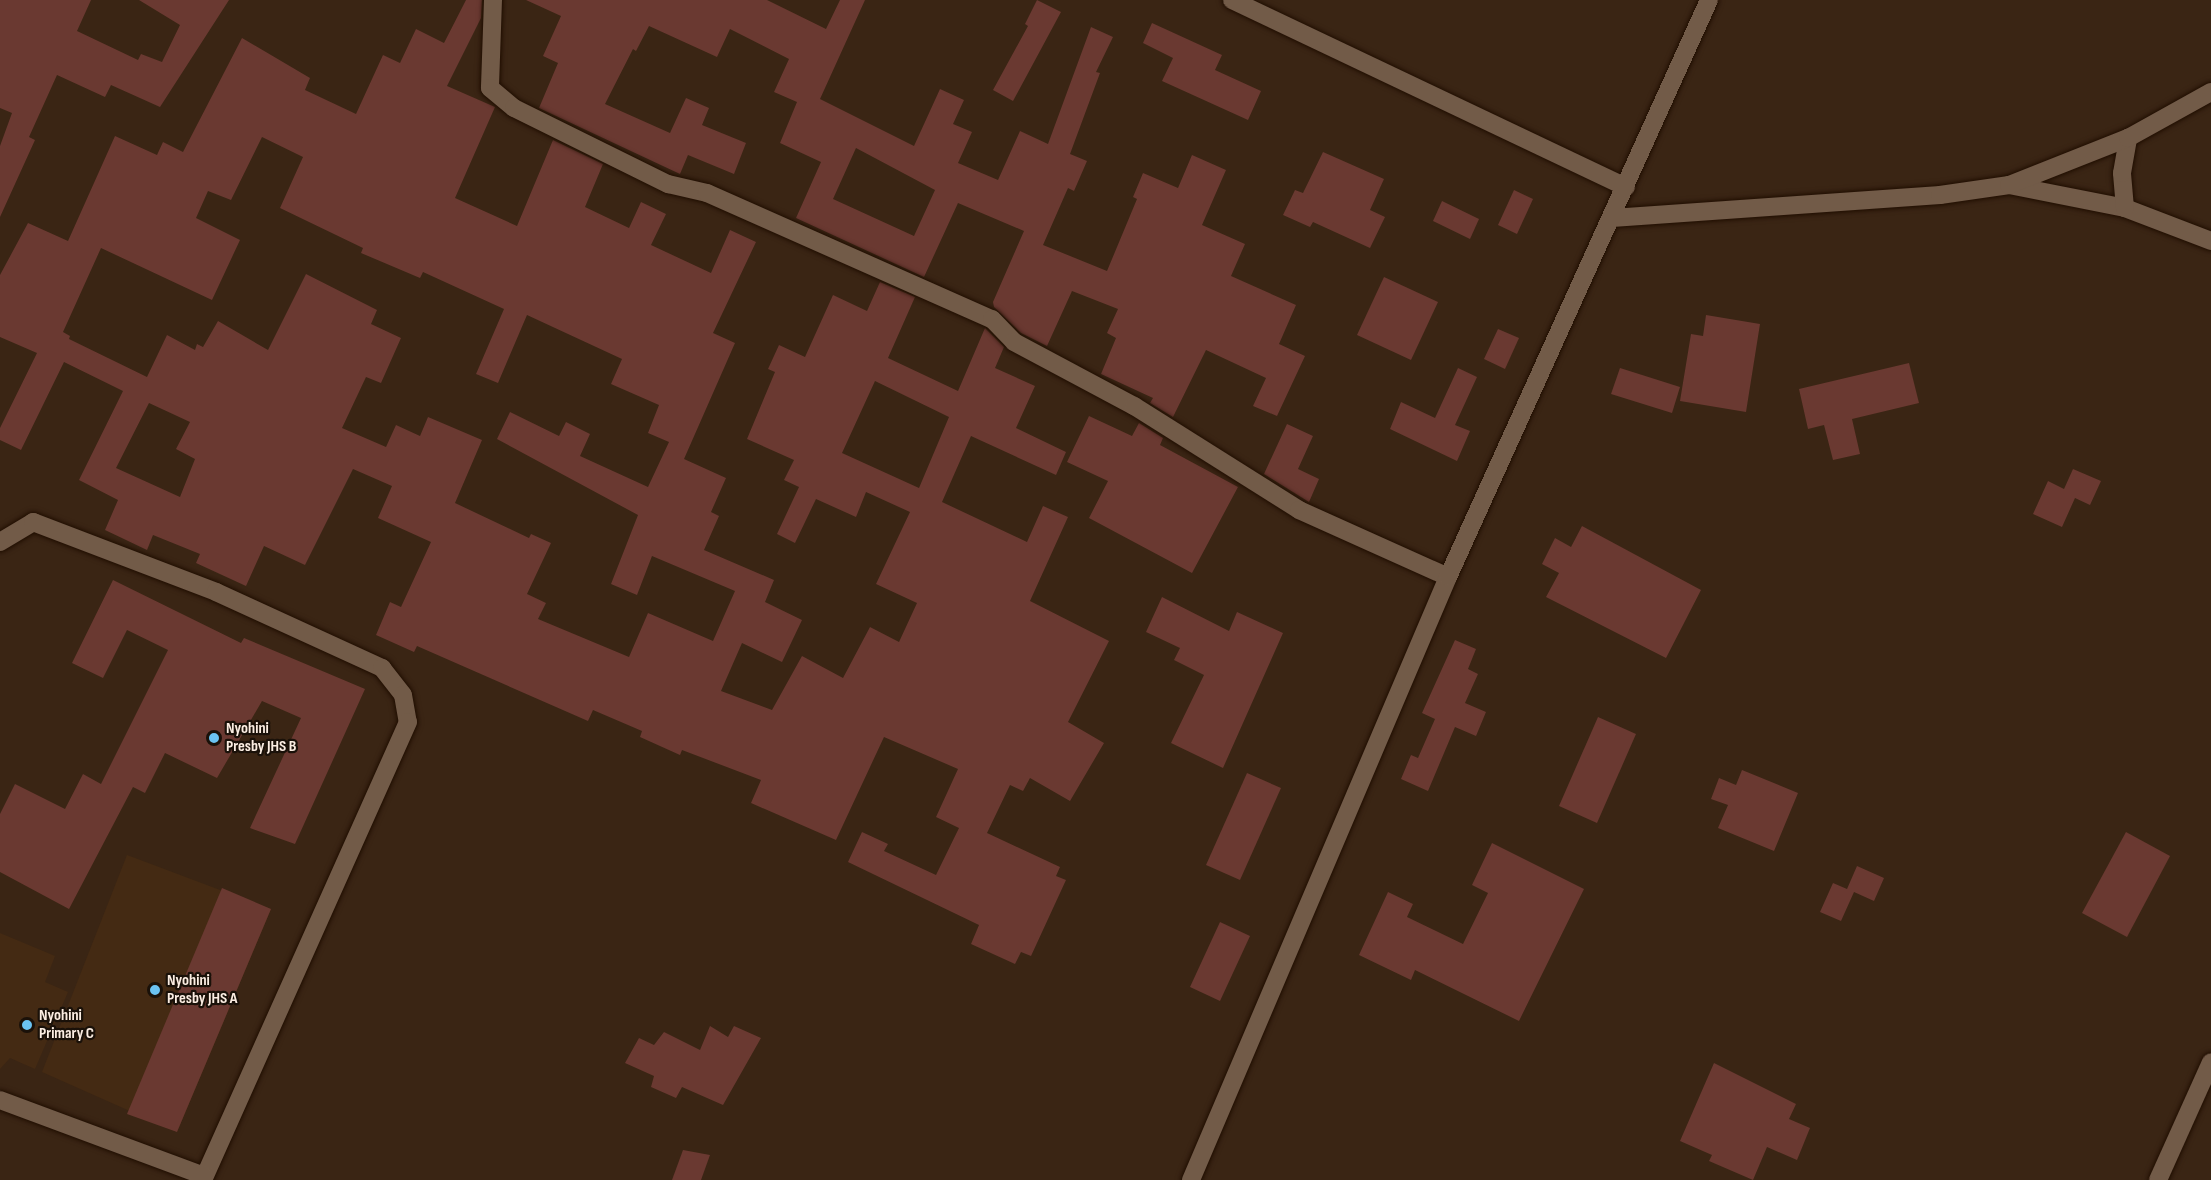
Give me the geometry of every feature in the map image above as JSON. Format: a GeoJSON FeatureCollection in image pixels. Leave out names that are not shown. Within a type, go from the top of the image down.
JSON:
{"type":"FeatureCollection","features":[{"type":"Feature","properties":{"kind":"street"},"geometry":{"type":"LineString","coordinates":[[493,0],[490,88],[514,108],[668,184],[707,193],[992,319],[1014,342],[1134,406],[1299,510],[1448,577]]}},
{"type":"Feature","properties":{"kind":"street"},"geometry":{"type":"LineString","coordinates":[[1232,0],[1626,187]]}},
{"type":"Feature","properties":{"kind":"street"},"geometry":{"type":"LineString","coordinates":[[1191,1180],[1448,577],[1709,0]]}},
{"type":"Feature","properties":{"kind":"street"},"geometry":{"type":"LineString","coordinates":[[1612,218],[1863,201],[2009,185],[2128,138],[2211,92]]}},
{"type":"Feature","properties":{"kind":"street"},"geometry":{"type":"LineString","coordinates":[[2125,208],[2122,172],[2128,138]]}},
{"type":"Feature","properties":{"kind":"street"},"geometry":{"type":"LineString","coordinates":[[2009,185],[2125,208],[2211,241]]}},
{"type":"Feature","properties":{"kind":"street"},"geometry":{"type":"LineString","coordinates":[[0,542],[33,522],[216,592],[382,668],[403,695],[408,722],[203,1178],[0,1100]]}},
{"type":"Feature","properties":{"kind":"street"},"geometry":{"type":"LineString","coordinates":[[2158,1180],[2211,1062]]}},
{"type":"Feature","properties":{"kind":"shaded area","name":"Nyohini Presby JHS A"},"geometry":{"type":"Polygon","coordinates":[[[127,855],[271,909],[177,1132],[42,1072],[127,855]]]}},
{"type":"Feature","properties":{"kind":"shaded area","name":"Nyohini Primary C"},"geometry":{"type":"Polygon","coordinates":[[[0,933],[55,956],[45,982],[68,992],[35,1069],[10,1058],[0,1069],[0,933]]]}},
{"type":"Feature","properties":{"kind":"building"},"geometry":{"type":"Polygon","coordinates":[[[0,0],[91,0],[77,31],[138,60],[141,54],[162,62],[180,25],[139,0],[229,0],[160,107],[111,85],[105,97],[57,75],[29,137],[35,140],[0,217],[0,146],[12,113],[0,108],[0,0]]]}},
{"type":"Feature","properties":{"kind":"building"},"geometry":{"type":"Polygon","coordinates":[[[466,0],[482,0],[481,18],[447,86],[495,107],[455,198],[517,226],[553,140],[603,164],[585,207],[629,228],[641,202],[666,214],[651,245],[711,273],[730,230],[756,242],[713,333],[735,343],[684,459],[726,478],[711,512],[719,516],[704,550],[774,580],[765,602],[802,620],[782,662],[742,643],[721,691],[772,710],[802,656],[843,678],[870,627],[899,642],[917,603],[876,584],[910,512],[866,492],[856,517],[816,499],[795,543],[777,534],[799,487],[784,480],[794,460],[747,439],[775,372],[768,369],[779,345],[805,357],[833,295],[867,311],[880,282],[915,297],[888,358],[958,391],[985,328],[1004,347],[995,368],[1035,386],[1016,428],[1066,452],[1056,475],[971,436],[942,502],[1027,542],[1043,506],[1068,517],[1030,601],[1109,641],[1068,722],[1104,743],[1070,801],[1030,778],[1023,791],[1010,785],[987,833],[1060,867],[1056,876],[1066,880],[1031,956],[1021,952],[1015,964],[971,944],[979,925],[848,862],[862,832],[888,844],[884,851],[936,875],[959,828],[936,817],[958,769],[884,737],[836,840],[751,803],[761,780],[682,750],[680,755],[640,737],[642,731],[593,710],[588,721],[417,646],[414,652],[376,635],[390,602],[401,607],[431,542],[378,518],[392,486],[353,469],[305,565],[264,546],[246,586],[196,563],[200,554],[153,535],[147,550],[105,530],[118,500],[79,480],[123,391],[64,362],[21,450],[0,440],[0,428],[37,353],[0,337],[0,275],[28,223],[68,241],[115,136],[157,155],[163,142],[183,152],[242,38],[310,78],[305,90],[356,114],[383,55],[400,63],[416,29],[444,43],[466,0]],[[262,137],[231,200],[208,191],[196,218],[240,240],[212,300],[101,248],[63,332],[70,336],[69,339],[147,377],[167,335],[195,350],[197,344],[203,347],[218,321],[268,350],[306,274],[377,310],[371,324],[401,338],[381,383],[366,377],[342,428],[386,447],[396,425],[420,436],[428,417],[482,440],[455,503],[529,538],[531,534],[551,543],[527,594],[546,603],[538,619],[629,657],[648,613],[713,641],[735,591],[652,556],[637,595],[611,584],[638,515],[497,439],[510,412],[559,436],[566,422],[590,434],[580,456],[648,487],[669,442],[648,433],[659,405],[611,384],[622,359],[527,315],[498,383],[476,374],[504,309],[423,272],[420,278],[361,253],[363,248],[280,208],[303,157],[262,137]],[[875,381],[842,453],[919,488],[949,417],[875,381]],[[149,403],[116,468],[180,497],[195,459],[176,449],[190,422],[149,403]]]}},
{"type":"Feature","properties":{"kind":"building"},"geometry":{"type":"Polygon","coordinates":[[[526,0],[767,0],[826,29],[840,0],[865,0],[820,99],[914,146],[940,89],[964,100],[953,124],[972,132],[958,163],[998,180],[1020,131],[1048,144],[1091,27],[1113,37],[1096,72],[1100,73],[1070,154],[1087,161],[1074,191],[1068,188],[1043,245],[1107,271],[1137,199],[1133,197],[1143,173],[1178,188],[1192,155],[1226,170],[1202,225],[1245,244],[1231,276],[1296,305],[1279,344],[1305,356],[1277,416],[1253,406],[1266,378],[1206,350],[1173,417],[1150,403],[1153,398],[1101,374],[1116,338],[1107,333],[1118,309],[1072,291],[1047,346],[1021,333],[994,307],[993,302],[1024,231],[958,203],[924,277],[796,218],[821,162],[780,143],[797,102],[774,92],[789,59],[730,29],[717,57],[649,26],[636,51],[633,49],[605,104],[670,133],[686,98],[709,108],[702,125],[746,143],[734,174],[688,155],[680,174],[539,108],[558,63],[543,56],[561,16],[526,0]],[[856,148],[833,199],[914,236],[935,190],[856,148]]]}},
{"type":"Feature","properties":{"kind":"building"},"geometry":{"type":"Polygon","coordinates":[[[1037,0],[1061,12],[1013,101],[993,90],[1028,26],[1025,24],[1037,0]]]}},
{"type":"Feature","properties":{"kind":"building"},"geometry":{"type":"Polygon","coordinates":[[[1152,23],[1222,55],[1215,70],[1261,91],[1248,120],[1162,81],[1173,58],[1143,43],[1152,23]]]}},
{"type":"Feature","properties":{"kind":"building"},"geometry":{"type":"Polygon","coordinates":[[[1323,152],[1384,179],[1370,210],[1385,217],[1370,248],[1313,222],[1310,227],[1283,215],[1295,190],[1303,193],[1323,152]]]}},
{"type":"Feature","properties":{"kind":"building"},"geometry":{"type":"Polygon","coordinates":[[[1514,190],[1533,199],[1517,234],[1498,225],[1514,190]]]}},
{"type":"Feature","properties":{"kind":"building"},"geometry":{"type":"Polygon","coordinates":[[[1442,201],[1479,219],[1470,239],[1433,221],[1442,201]]]}},
{"type":"Feature","properties":{"kind":"building"},"geometry":{"type":"Polygon","coordinates":[[[1384,277],[1438,302],[1411,360],[1357,335],[1384,277]]]}},
{"type":"Feature","properties":{"kind":"building"},"geometry":{"type":"Polygon","coordinates":[[[1706,315],[1760,324],[1746,412],[1680,401],[1691,334],[1703,336],[1706,315]]]}},
{"type":"Feature","properties":{"kind":"building"},"geometry":{"type":"Polygon","coordinates":[[[1498,329],[1519,338],[1505,369],[1484,359],[1498,329]]]}},
{"type":"Feature","properties":{"kind":"building"},"geometry":{"type":"Polygon","coordinates":[[[1909,363],[1919,403],[1852,419],[1860,454],[1833,460],[1824,425],[1808,429],[1799,389],[1909,363]]]}},
{"type":"Feature","properties":{"kind":"building"},"geometry":{"type":"Polygon","coordinates":[[[1458,368],[1477,377],[1455,425],[1470,431],[1457,461],[1390,429],[1401,402],[1435,418],[1458,368]]]}},
{"type":"Feature","properties":{"kind":"building"},"geometry":{"type":"Polygon","coordinates":[[[1620,368],[1680,387],[1672,413],[1611,394],[1620,368]]]}},
{"type":"Feature","properties":{"kind":"building"},"geometry":{"type":"Polygon","coordinates":[[[1089,416],[1132,436],[1139,423],[1163,438],[1160,445],[1238,487],[1192,573],[1089,518],[1108,481],[1067,462],[1089,416]]]}},
{"type":"Feature","properties":{"kind":"building"},"geometry":{"type":"Polygon","coordinates":[[[1287,424],[1313,436],[1298,469],[1319,479],[1309,502],[1264,474],[1287,424]]]}},
{"type":"Feature","properties":{"kind":"building"},"geometry":{"type":"Polygon","coordinates":[[[2073,469],[2101,481],[2090,505],[2075,498],[2062,527],[2033,514],[2048,481],[2064,489],[2073,469]]]}},
{"type":"Feature","properties":{"kind":"building"},"geometry":{"type":"Polygon","coordinates":[[[1582,526],[1701,590],[1666,658],[1546,597],[1559,573],[1542,564],[1555,538],[1571,547],[1582,526]]]}},
{"type":"Feature","properties":{"kind":"building"},"geometry":{"type":"Polygon","coordinates":[[[113,580],[241,643],[244,638],[365,689],[295,844],[250,828],[301,718],[262,701],[217,778],[165,753],[145,793],[133,787],[69,909],[0,872],[0,814],[15,784],[65,809],[83,774],[101,784],[168,650],[127,630],[103,678],[72,663],[113,580]]]}},
{"type":"Feature","properties":{"kind":"building"},"geometry":{"type":"Polygon","coordinates":[[[1162,597],[1229,631],[1237,612],[1283,633],[1223,768],[1171,743],[1204,675],[1174,660],[1180,648],[1146,632],[1162,597]]]}},
{"type":"Feature","properties":{"kind":"building"},"geometry":{"type":"Polygon","coordinates":[[[1455,640],[1476,649],[1468,669],[1478,674],[1465,703],[1486,712],[1476,736],[1455,727],[1428,791],[1401,779],[1411,755],[1418,758],[1435,719],[1422,713],[1455,640]]]}},
{"type":"Feature","properties":{"kind":"building"},"geometry":{"type":"Polygon","coordinates":[[[1598,717],[1636,734],[1597,823],[1559,806],[1598,717]]]}},
{"type":"Feature","properties":{"kind":"building"},"geometry":{"type":"Polygon","coordinates":[[[1742,770],[1798,793],[1774,851],[1718,828],[1728,805],[1711,799],[1719,778],[1736,785],[1742,770]]]}},
{"type":"Feature","properties":{"kind":"building"},"geometry":{"type":"Polygon","coordinates":[[[1247,773],[1281,788],[1240,880],[1206,865],[1247,773]]]}},
{"type":"Feature","properties":{"kind":"building"},"geometry":{"type":"Polygon","coordinates":[[[2126,832],[2170,856],[2127,937],[2082,913],[2126,832]]]}},
{"type":"Feature","properties":{"kind":"building"},"geometry":{"type":"Polygon","coordinates":[[[1492,843],[1584,889],[1519,1021],[1415,970],[1411,980],[1359,955],[1388,892],[1413,904],[1407,917],[1463,944],[1488,893],[1472,885],[1492,843]]]}},
{"type":"Feature","properties":{"kind":"building"},"geometry":{"type":"Polygon","coordinates":[[[1857,866],[1884,878],[1874,901],[1854,892],[1841,921],[1820,912],[1833,883],[1847,889],[1857,866]]]}},
{"type":"Feature","properties":{"kind":"building"},"geometry":{"type":"Polygon","coordinates":[[[222,888],[271,909],[177,1132],[127,1114],[222,888]]]}},
{"type":"Feature","properties":{"kind":"building"},"geometry":{"type":"Polygon","coordinates":[[[1220,922],[1250,936],[1220,1001],[1190,987],[1220,922]]]}},
{"type":"Feature","properties":{"kind":"building"},"geometry":{"type":"Polygon","coordinates":[[[710,1026],[728,1037],[734,1026],[761,1038],[723,1105],[682,1087],[676,1098],[651,1087],[654,1076],[625,1063],[639,1038],[654,1045],[664,1032],[700,1050],[710,1026]]]}},
{"type":"Feature","properties":{"kind":"building"},"geometry":{"type":"Polygon","coordinates":[[[1714,1063],[1796,1104],[1789,1119],[1810,1128],[1797,1160],[1767,1147],[1753,1180],[1709,1161],[1712,1155],[1680,1141],[1714,1063]]]}},
{"type":"Feature","properties":{"kind":"building"},"geometry":{"type":"Polygon","coordinates":[[[683,1150],[710,1155],[701,1180],[672,1180],[683,1150]]]}},
{"type":"Feature","properties":{"kind":"place","name":"Nyohini Presby JHS B"},"geometry":{"type":"Point","coordinates":[214,738]}},
{"type":"Feature","properties":{"kind":"place","name":"Nyohini Presby JHS A"},"geometry":{"type":"Point","coordinates":[155,990]}},
{"type":"Feature","properties":{"kind":"place","name":"Nyohini Primary C"},"geometry":{"type":"Point","coordinates":[27,1025]}}]}
